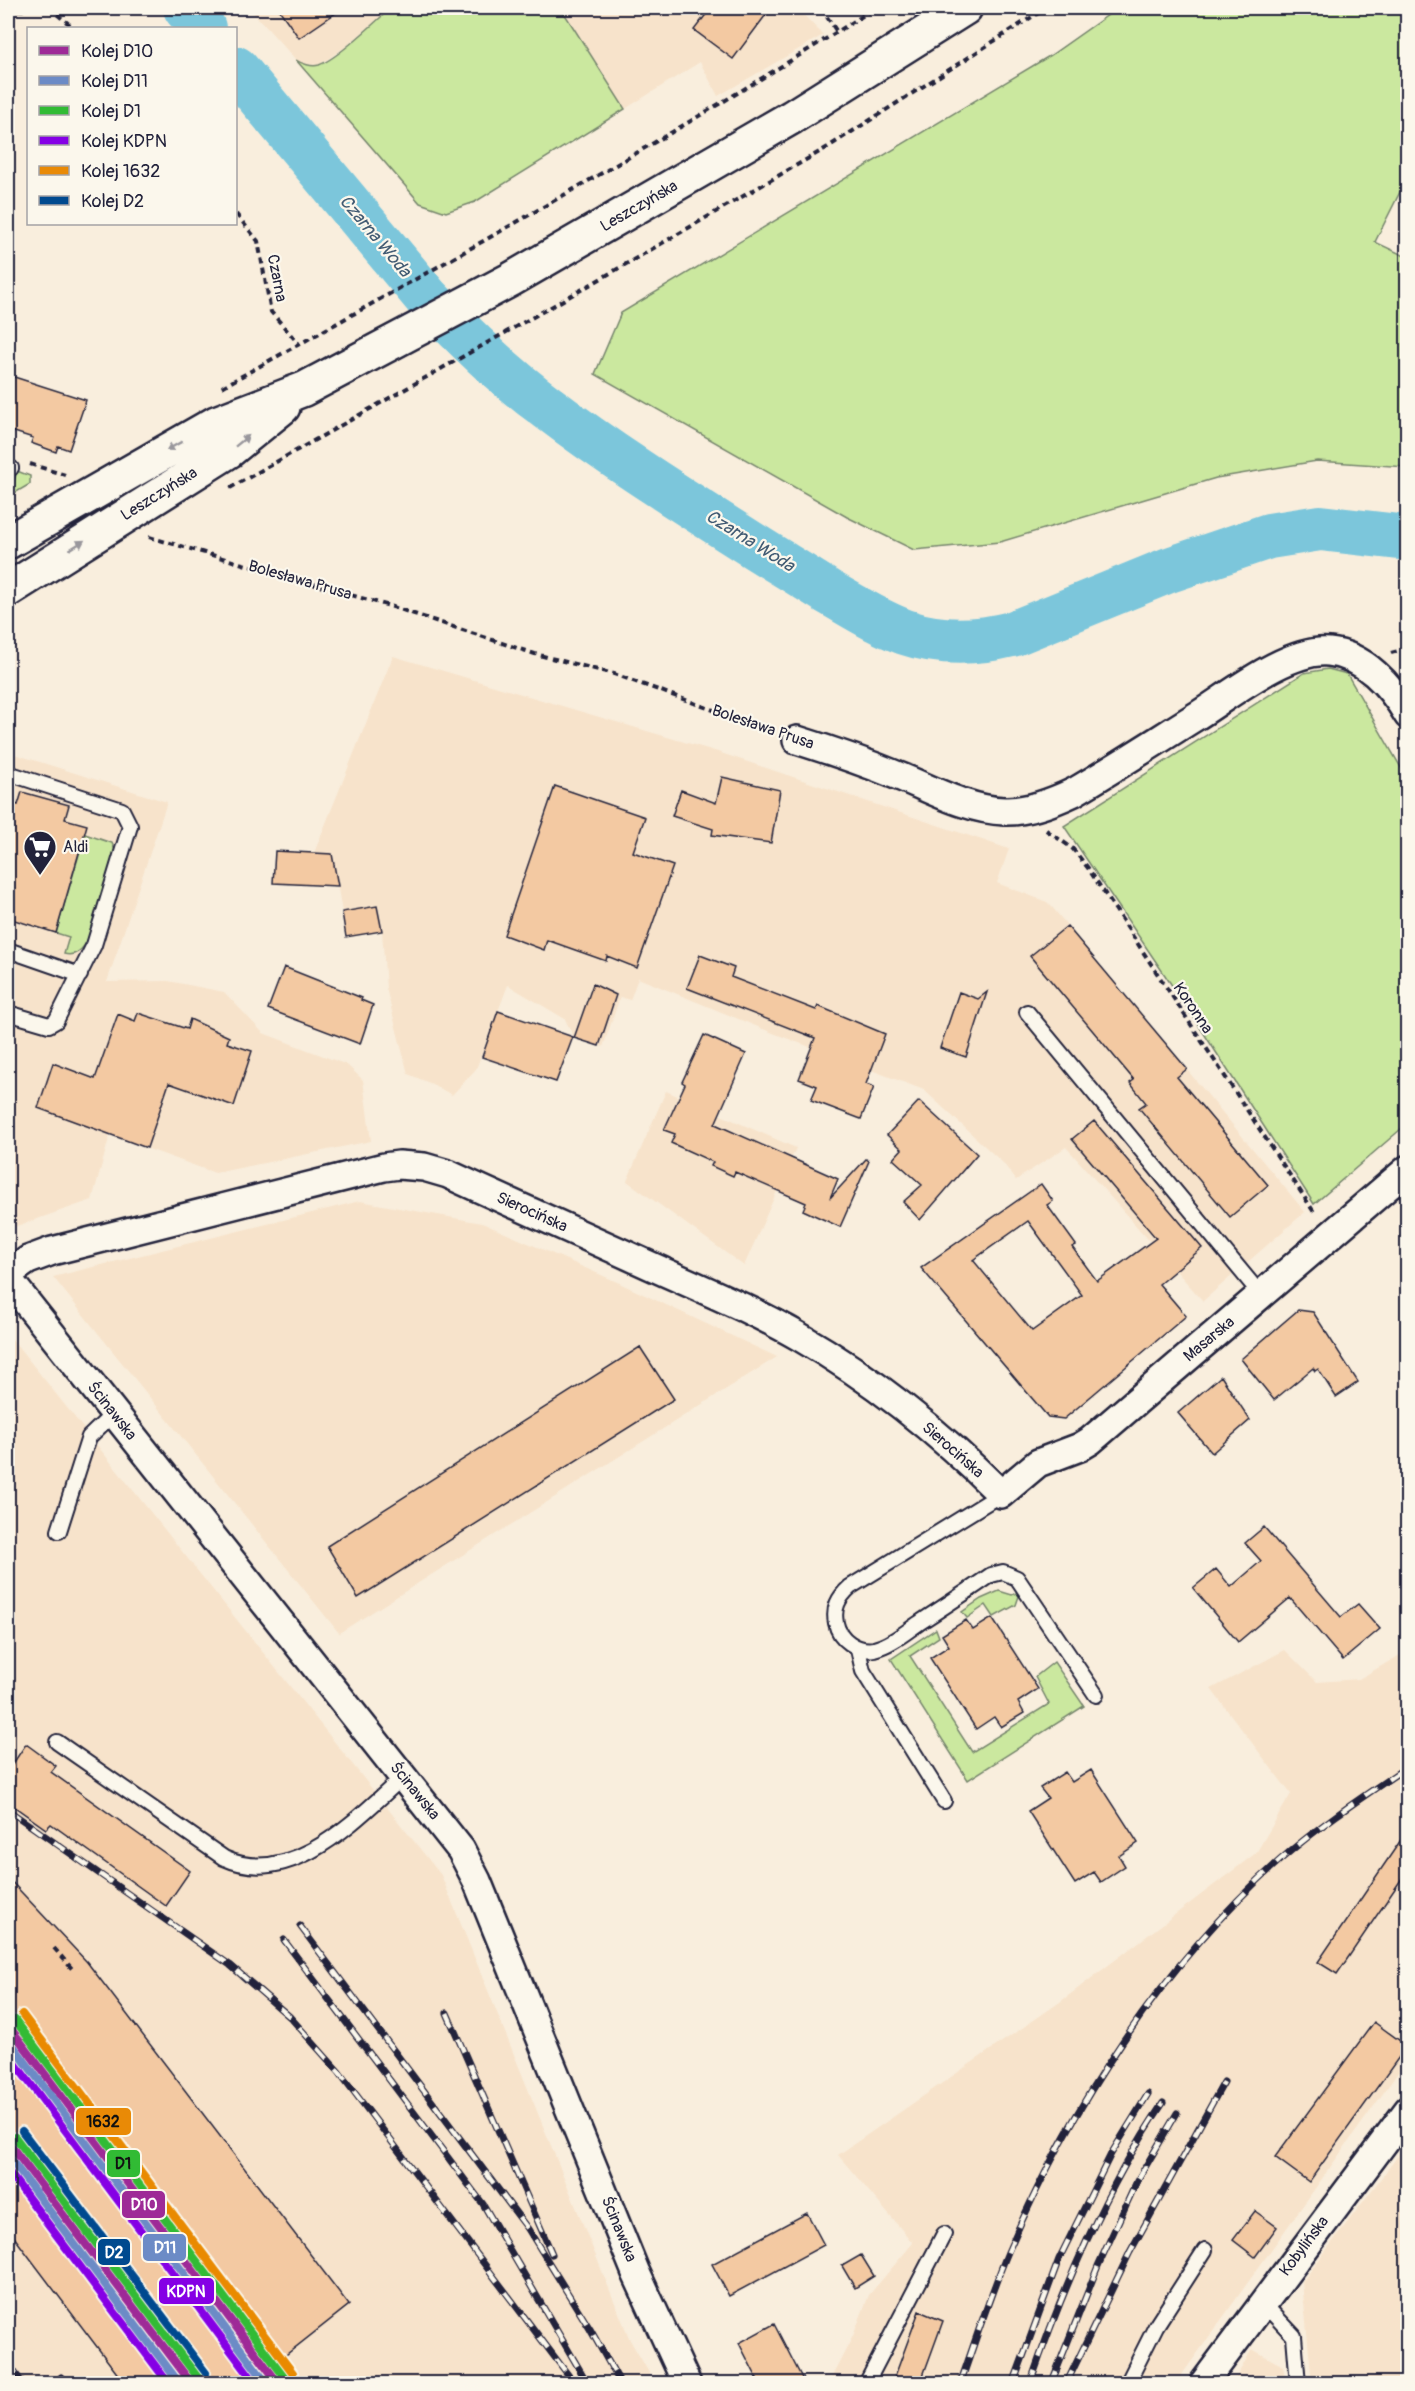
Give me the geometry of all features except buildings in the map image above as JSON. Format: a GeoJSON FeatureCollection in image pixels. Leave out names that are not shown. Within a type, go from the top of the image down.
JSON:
{"type":"FeatureCollection","features":[{"type":"Feature","properties":{"kind":"main road","name":"Leszczyńska"},"geometry":{"type":"LineString","coordinates":[[10,540],[216,423],[304,390],[510,280],[773,128],[965,8]]}},
{"type":"Feature","properties":{"kind":"main road","name":"Leszczyńska"},"geometry":{"type":"LineString","coordinates":[[8,590],[229,450],[304,390]]}},
{"type":"Feature","properties":{"kind":"street","name":"Bolesława Prusa"},"geometry":{"type":"LineString","coordinates":[[797,740],[857,760],[975,806],[996,811],[1018,811],[1057,799],[1093,781],[1287,662],[1306,654],[1327,651],[1345,655],[1363,664],[1380,678],[1407,715]]}},
{"type":"Feature","properties":{"kind":"street","name":"Sierocińska"},"geometry":{"type":"LineString","coordinates":[[8,1274],[28,1260],[52,1251],[337,1177],[393,1165],[430,1168],[446,1173],[732,1302],[800,1337],[847,1367],[907,1411],[957,1452],[1001,1494]]}},
{"type":"Feature","properties":{"kind":"street","name":"Masarska"},"geometry":{"type":"LineString","coordinates":[[1001,1494],[1038,1463],[1090,1441],[1407,1169]]}},
{"type":"Feature","properties":{"kind":"street","name":"Ścinawska"},"geometry":{"type":"LineString","coordinates":[[8,1279],[458,1845],[477,1881],[636,2273],[687,2384]]}},
{"type":"Feature","properties":{"kind":"street","name":"Kobylińska"},"geometry":{"type":"LineString","coordinates":[[1203,2384],[1407,2110]]}},
{"type":"Feature","properties":{"kind":"lane"},"geometry":{"type":"LineString","coordinates":[[8,773],[122,810],[128,819],[130,833],[94,945],[56,1021],[49,1025],[8,1013]]}},
{"type":"Feature","properties":{"kind":"lane"},"geometry":{"type":"LineString","coordinates":[[8,950],[80,975]]}},
{"type":"Feature","properties":{"kind":"lane"},"geometry":{"type":"LineString","coordinates":[[1027,1012],[1261,1295]]}},
{"type":"Feature","properties":{"kind":"lane"},"geometry":{"type":"LineString","coordinates":[[59,1531],[89,1437],[114,1413]]}},
{"type":"Feature","properties":{"kind":"lane"},"geometry":{"type":"LineString","coordinates":[[1001,1494],[849,1587],[839,1597],[834,1614],[837,1629],[848,1642],[858,1649],[874,1649],[897,1638],[990,1575],[1003,1572],[1017,1578],[1096,1695]]}},
{"type":"Feature","properties":{"kind":"lane"},"geometry":{"type":"LineString","coordinates":[[858,1649],[863,1671],[944,1801]]}},
{"type":"Feature","properties":{"kind":"lane"},"geometry":{"type":"LineString","coordinates":[[57,1742],[224,1858],[241,1865],[258,1868],[282,1863],[323,1843],[403,1777]]}},
{"type":"Feature","properties":{"kind":"lane"},"geometry":{"type":"LineString","coordinates":[[866,2384],[944,2234]]}},
{"type":"Feature","properties":{"kind":"lane"},"geometry":{"type":"LineString","coordinates":[[1127,2384],[1156,2326],[1205,2250]]}},
{"type":"Feature","properties":{"kind":"lane"},"geometry":{"type":"LineString","coordinates":[[1262,2302],[1294,2336],[1298,2384]]}},
{"type":"Feature","properties":{"kind":"path"},"geometry":{"type":"LineString","coordinates":[[8,11],[29,8]]}},
{"type":"Feature","properties":{"kind":"path"},"geometry":{"type":"LineString","coordinates":[[49,8],[73,27]]}},
{"type":"Feature","properties":{"kind":"path"},"geometry":{"type":"LineString","coordinates":[[821,8],[837,32],[875,8]]}},
{"type":"Feature","properties":{"kind":"path"},"geometry":{"type":"LineString","coordinates":[[358,414],[828,147],[1046,8]]}},
{"type":"Feature","properties":{"kind":"path","name":"Czarna"},"geometry":{"type":"LineString","coordinates":[[237,215],[258,241],[271,312],[299,344],[701,115],[837,32]]}},
{"type":"Feature","properties":{"kind":"path"},"geometry":{"type":"LineString","coordinates":[[30,464],[65,475]]}},
{"type":"Feature","properties":{"kind":"path","name":"Bolesława Prusa"},"geometry":{"type":"LineString","coordinates":[[145,536],[393,607],[536,654],[614,674],[797,740]]}},
{"type":"Feature","properties":{"kind":"path","name":"Koronna"},"geometry":{"type":"LineString","coordinates":[[1018,811],[1072,848],[1086,866],[1330,1236]]}},
{"type":"Feature","properties":{"kind":"path"},"geometry":{"type":"LineString","coordinates":[[54,1948],[74,1971]]}},
{"type":"Feature","properties":{"kind":"shaded area"},"geometry":{"type":"Polygon","coordinates":[[[249,8],[391,8],[344,48],[319,65],[303,64],[296,60],[249,8]]]}},
{"type":"Feature","properties":{"kind":"shaded area"},"geometry":{"type":"Polygon","coordinates":[[[561,8],[797,8],[823,35],[718,96],[700,62],[625,109],[561,8]]]}},
{"type":"Feature","properties":{"kind":"shaded area"},"geometry":{"type":"Polygon","coordinates":[[[393,656],[718,752],[1009,849],[997,883],[1047,902],[1052,907],[1305,1212],[1203,1301],[1066,1147],[1016,1180],[1003,1163],[924,1090],[773,1033],[638,978],[630,1000],[620,997],[603,1047],[574,1038],[565,1019],[508,985],[476,1069],[452,1095],[408,1074],[386,988],[382,931],[377,906],[342,912],[332,854],[314,853],[393,656]]]}},
{"type":"Feature","properties":{"kind":"shaded area"},"geometry":{"type":"Polygon","coordinates":[[[8,752],[167,802],[107,982],[168,981],[224,992],[263,1033],[347,1065],[363,1080],[371,1141],[215,1173],[110,1135],[92,1200],[11,1228],[8,1223],[8,752]]]}},
{"type":"Feature","properties":{"kind":"shaded area"},"geometry":{"type":"Polygon","coordinates":[[[666,1091],[796,1148],[744,1266],[627,1181],[666,1091]]]}},
{"type":"Feature","properties":{"kind":"shaded area"},"geometry":{"type":"Polygon","coordinates":[[[360,1201],[482,1223],[615,1281],[777,1357],[339,1633],[53,1277],[360,1201]]]}},
{"type":"Feature","properties":{"kind":"shaded area"},"geometry":{"type":"Polygon","coordinates":[[[8,1334],[441,1875],[630,2340],[655,2383],[8,2383],[8,1334]]]}},
{"type":"Feature","properties":{"kind":"shaded area"},"geometry":{"type":"Polygon","coordinates":[[[1285,1650],[1317,1682],[1359,1679],[1407,1651],[1407,2060],[1176,2383],[828,2384],[853,2336],[869,2295],[913,2243],[838,2155],[1060,2002],[1256,1853],[1291,1794],[1211,1689],[1285,1650]]]}},
{"type":"Feature","properties":{"kind":"shaded area"},"geometry":{"type":"Polygon","coordinates":[[[1407,2144],[1407,2383],[1312,2383],[1302,2282],[1407,2144]]]}},
{"type":"Feature","properties":{"kind":"shaded area"},"geometry":{"type":"Polygon","coordinates":[[[1252,2349],[1283,2366],[1286,2383],[1233,2383],[1252,2349]]]}},
{"type":"Feature","properties":{"kind":"green space"},"geometry":{"type":"Polygon","coordinates":[[[391,8],[561,8],[625,109],[475,202],[446,212],[420,203],[296,60],[313,66],[327,61],[346,48],[391,8]]]}},
{"type":"Feature","properties":{"kind":"green space"},"geometry":{"type":"Polygon","coordinates":[[[1118,8],[1407,8],[1407,178],[1375,242],[1407,257],[1407,467],[1317,461],[1216,478],[1000,542],[914,550],[847,517],[595,374],[621,313],[1051,55],[1118,8]]]}},
{"type":"Feature","properties":{"kind":"green space"},"geometry":{"type":"Polygon","coordinates":[[[17,471],[30,476],[30,484],[8,497],[8,488],[13,484],[17,471]]]}},
{"type":"Feature","properties":{"kind":"green space"},"geometry":{"type":"Polygon","coordinates":[[[1328,669],[1347,674],[1407,778],[1408,1123],[1314,1204],[1194,1018],[1064,826],[1304,673],[1328,669]]]}},
{"type":"Feature","properties":{"kind":"green space"},"geometry":{"type":"Polygon","coordinates":[[[85,834],[112,843],[116,853],[88,939],[80,950],[67,955],[64,954],[69,937],[56,933],[85,834]]]}},
{"type":"Feature","properties":{"kind":"green space"},"geometry":{"type":"Polygon","coordinates":[[[999,1591],[1012,1595],[1016,1593],[1019,1596],[1016,1605],[994,1617],[986,1605],[967,1618],[962,1612],[981,1599],[999,1591]]]}},
{"type":"Feature","properties":{"kind":"green space"},"geometry":{"type":"Polygon","coordinates":[[[936,1629],[939,1637],[910,1656],[972,1752],[1049,1704],[1035,1677],[1054,1662],[1084,1706],[968,1780],[891,1659],[936,1629]]]}},
{"type":"Feature","properties":{"kind":"waterway","name":"Czarna Woda"},"geometry":{"type":"LineString","coordinates":[[186,8],[202,27]]}},
{"type":"Feature","properties":{"kind":"waterway","name":"Czarna Woda"},"geometry":{"type":"LineString","coordinates":[[237,70],[426,297],[469,341],[515,382],[595,442],[754,546],[865,614],[905,632],[931,639],[958,641],[1012,634],[1169,570],[1269,536],[1320,528],[1408,538]]}},
{"type":"Feature","properties":{"kind":"railway"},"geometry":{"type":"LineString","coordinates":[[960,2384],[1001,2268],[1060,2144],[1090,2092],[1158,1992],[1196,1945],[1280,1860],[1326,1823],[1408,1766]]}},
{"type":"Feature","properties":{"kind":"railway"},"geometry":{"type":"LineString","coordinates":[[8,1810],[230,1965],[290,2017],[339,2072],[575,2384]]}},
{"type":"Feature","properties":{"kind":"railway"},"geometry":{"type":"LineString","coordinates":[[300,1926],[528,2229],[621,2384]]}},
{"type":"Feature","properties":{"kind":"railway"},"geometry":{"type":"LineString","coordinates":[[284,1940],[483,2204],[588,2384]]}},
{"type":"Feature","properties":{"kind":"railway"},"geometry":{"type":"LineString","coordinates":[[447,2013],[552,2254]]}},
{"type":"Feature","properties":{"kind":"railway"},"geometry":{"type":"LineString","coordinates":[[8,2052],[257,2384]]}},
{"type":"Feature","properties":{"kind":"railway"},"geometry":{"type":"LineString","coordinates":[[1066,2384],[1130,2252],[1224,2082]]}},
{"type":"Feature","properties":{"kind":"railway"},"geometry":{"type":"LineString","coordinates":[[1013,2384],[1059,2259],[1111,2154],[1148,2094]]}},
{"type":"Feature","properties":{"kind":"railway"},"geometry":{"type":"LineString","coordinates":[[1030,2384],[1087,2239],[1123,2169],[1163,2103]]}},
{"type":"Feature","properties":{"kind":"railway"},"geometry":{"type":"LineString","coordinates":[[1051,2384],[1098,2266],[1137,2181],[1177,2113]]}},
{"type":"Feature","properties":{"kind":"railway"},"geometry":{"type":"LineString","coordinates":[[8,2363],[23,2384]]}},
{"type":"Feature","properties":{"kind":"railway"},"geometry":{"type":"LineString","coordinates":[[61,2377],[66,2384]]}},
{"type":"Feature","properties":{"kind":"rail line","name":"1632"},"geometry":{"type":"LineString","coordinates":[[22,2014],[293,2373]]}},
{"type":"Feature","properties":{"kind":"rail line","name":"D1"},"geometry":{"type":"LineString","coordinates":[[15,2020],[286,2379]]}},
{"type":"Feature","properties":{"kind":"rail line","name":"D10"},"geometry":{"type":"LineString","coordinates":[[8,2025],[279,2384]]}},
{"type":"Feature","properties":{"kind":"rail line","name":"D11"},"geometry":{"type":"LineString","coordinates":[[8,2039],[267,2384]]}},
{"type":"Feature","properties":{"kind":"rail line","name":"KDPN"},"geometry":{"type":"LineString","coordinates":[[8,2054],[256,2384]]}},
{"type":"Feature","properties":{"kind":"rail line","name":"D2"},"geometry":{"type":"LineString","coordinates":[[22,2131],[206,2373]]}},
{"type":"Feature","properties":{"kind":"rail line","name":"D1"},"geometry":{"type":"LineString","coordinates":[[15,2137],[199,2379]]}},
{"type":"Feature","properties":{"kind":"rail line","name":"D10"},"geometry":{"type":"LineString","coordinates":[[8,2142],[192,2384]]}},
{"type":"Feature","properties":{"kind":"rail line","name":"D11"},"geometry":{"type":"LineString","coordinates":[[8,2156],[180,2384]]}},
{"type":"Feature","properties":{"kind":"rail line","name":"KDPN"},"geometry":{"type":"LineString","coordinates":[[8,2171],[169,2384]]}},
{"type":"Feature","properties":{"kind":"place","name":"Aldi"},"geometry":{"type":"Point","coordinates":[40,876]}}]}
